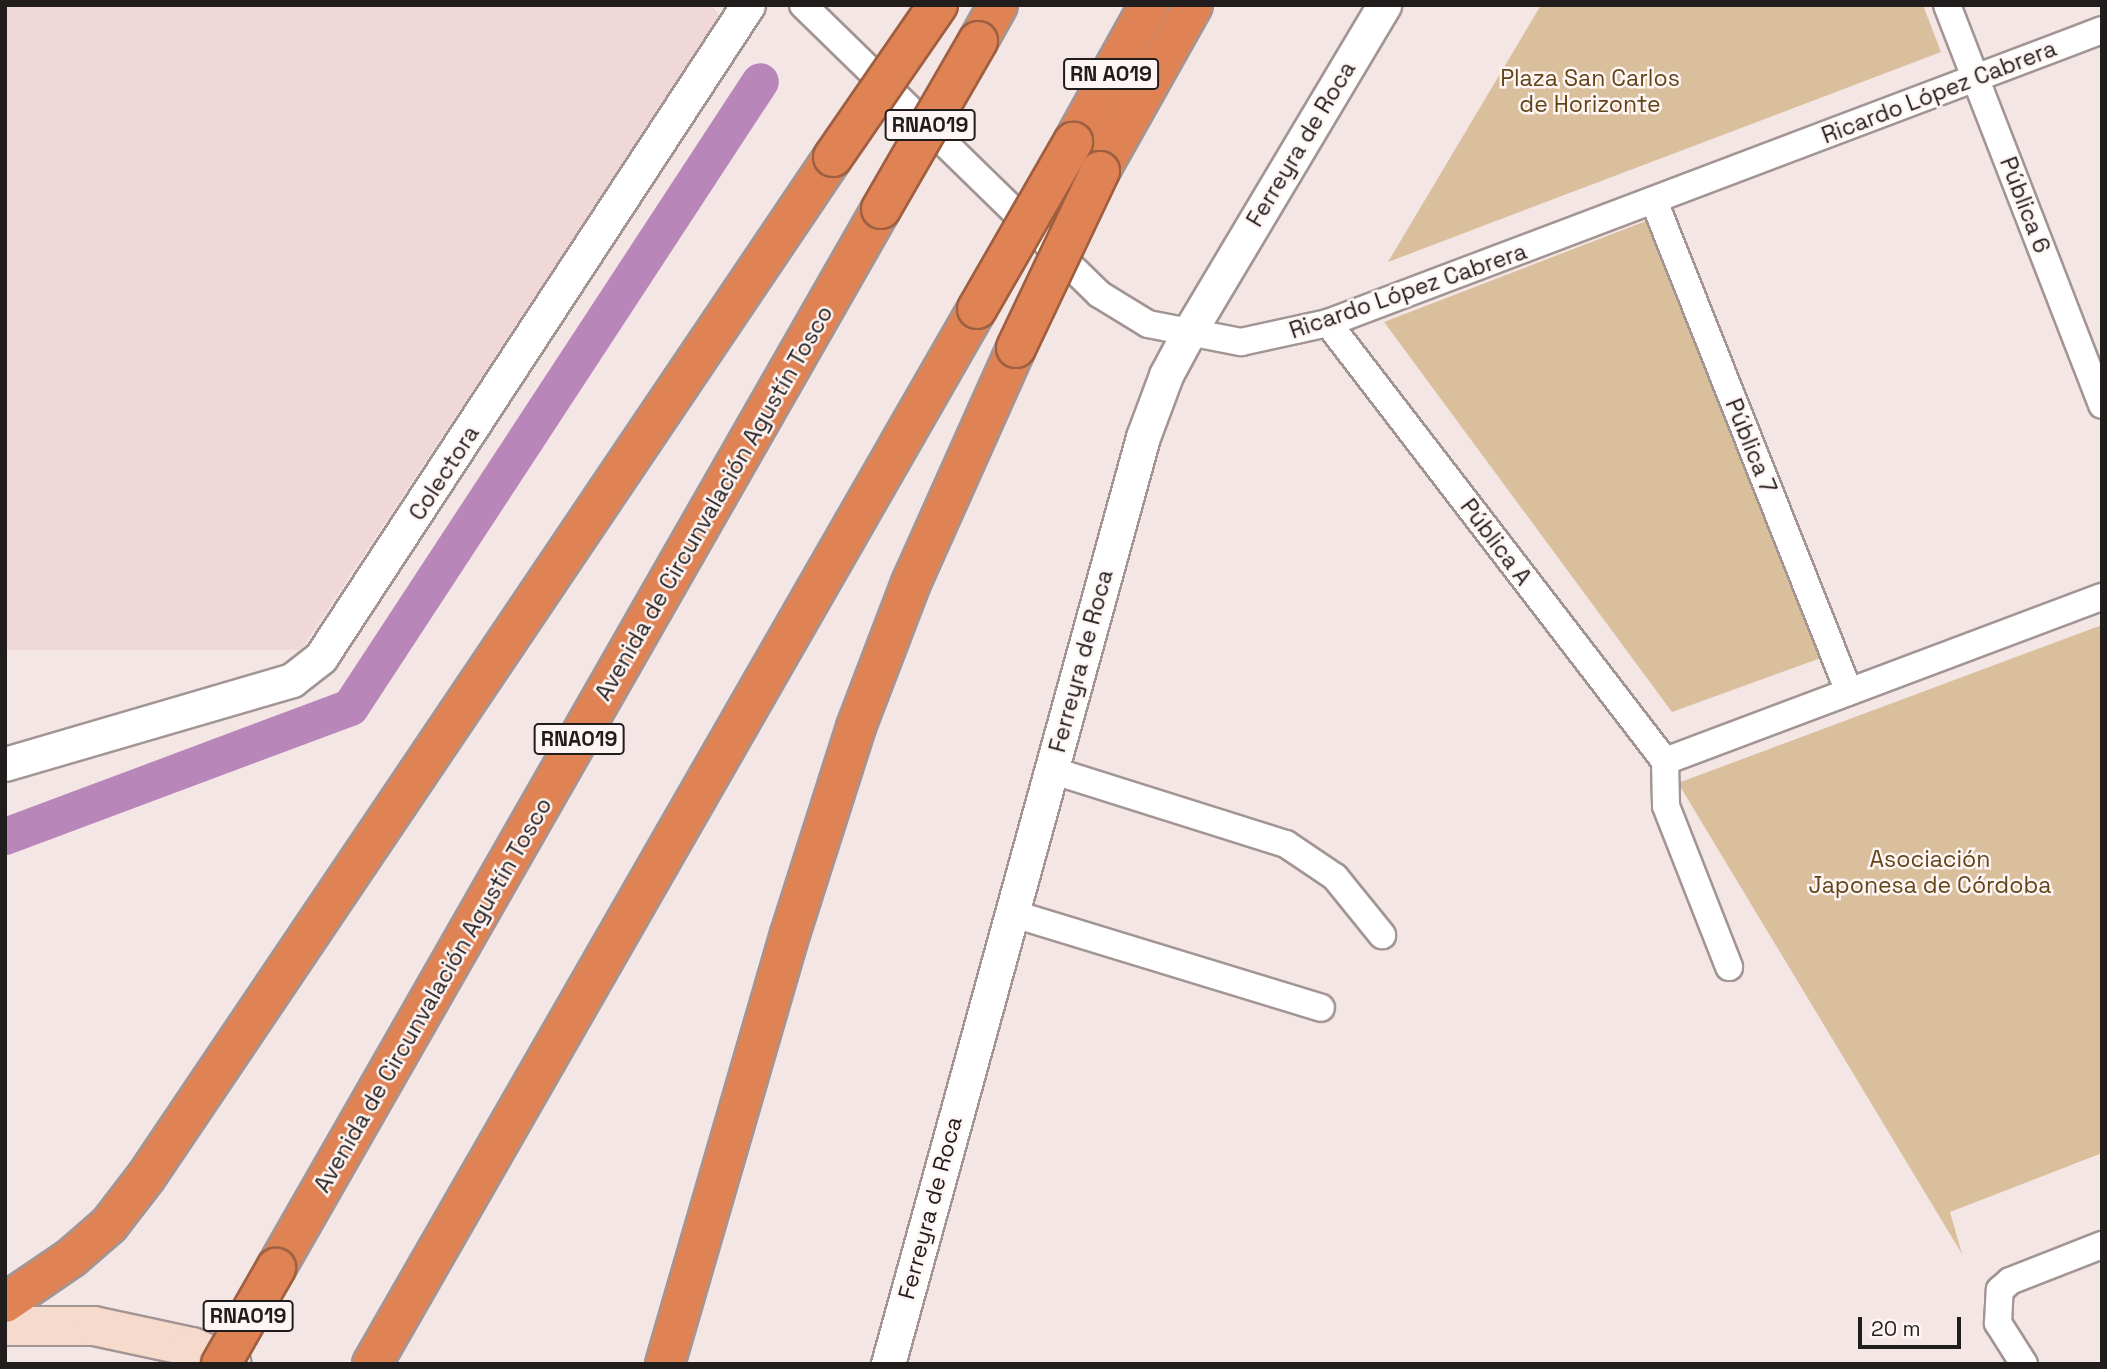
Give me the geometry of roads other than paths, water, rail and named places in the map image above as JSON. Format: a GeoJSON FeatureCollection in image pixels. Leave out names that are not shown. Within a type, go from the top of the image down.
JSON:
{"type":"FeatureCollection","features":[{"type":"Feature","properties":{"kind":"highway"},"geometry":{"type":"LineString","coordinates":[[5,1303],[71,1258],[109,1224],[146,1177],[938,5]]}},
{"type":"Feature","properties":{"kind":"highway","name":"Avenida de Circunvalación Agustín Tosco"},"geometry":{"type":"LineString","coordinates":[[221,1364],[998,5]]}},
{"type":"Feature","properties":{"kind":"highway","name":"RN A019"},"geometry":{"type":"LineString","coordinates":[[380,1349],[1149,5]]}},
{"type":"Feature","properties":{"kind":"highway"},"geometry":{"type":"LineString","coordinates":[[665,1364],[790,934],[856,727],[911,583],[1016,348],[1100,171],[1193,5]]}},
{"type":"Feature","properties":{"kind":"main road"},"geometry":{"type":"LineString","coordinates":[[5,1326],[94,1326],[192,1347],[232,1364]]}},
{"type":"Feature","properties":{"kind":"street","name":"Colectora"},"geometry":{"type":"LineString","coordinates":[[5,764],[292,680],[321,657],[748,5]]}},
{"type":"Feature","properties":{"kind":"street","name":"Ricardo López Cabrera"},"geometry":{"type":"LineString","coordinates":[[803,5],[1099,294],[1148,324],[1188,334],[1241,342],[1328,323],[2102,30]]}},
{"type":"Feature","properties":{"kind":"street","name":"Ferreyra de Roca"},"geometry":{"type":"LineString","coordinates":[[888,1364],[1143,437],[1166,375],[1188,334],[1384,5]]}},
{"type":"Feature","properties":{"kind":"street","name":"Pública 6"},"geometry":{"type":"LineString","coordinates":[[1947,5],[2102,405]]}},
{"type":"Feature","properties":{"kind":"street","name":"Pública 7"},"geometry":{"type":"LineString","coordinates":[[1654,201],[1849,692]]}},
{"type":"Feature","properties":{"kind":"street","name":"Pública A"},"geometry":{"type":"LineString","coordinates":[[1328,323],[1665,761]]}},
{"type":"Feature","properties":{"kind":"street"},"geometry":{"type":"LineString","coordinates":[[1729,967],[1666,806],[1665,761],[2102,597]]}},
{"type":"Feature","properties":{"kind":"street"},"geometry":{"type":"LineString","coordinates":[[1051,770],[1286,844],[1335,877],[1382,935]]}},
{"type":"Feature","properties":{"kind":"street"},"geometry":{"type":"LineString","coordinates":[[1011,913],[1321,1008]]}},
{"type":"Feature","properties":{"kind":"street"},"geometry":{"type":"LineString","coordinates":[[2024,1364],[1997,1323],[2000,1290],[2010,1281],[2102,1245]]}},
{"type":"Feature","properties":{"kind":"waterway"},"geometry":{"type":"LineString","coordinates":[[5,836],[350,707],[760,81]]}},
{"type":"Feature","properties":{"kind":"park label","name":"Plaza San Carlos de Horizonte"},"geometry":{"type":"Point","coordinates":[1590,91]}},
{"type":"Feature","properties":{"kind":"park label","name":"Asociación Japonesa de Córdoba"},"geometry":{"type":"Point","coordinates":[1930,872]}}]}
